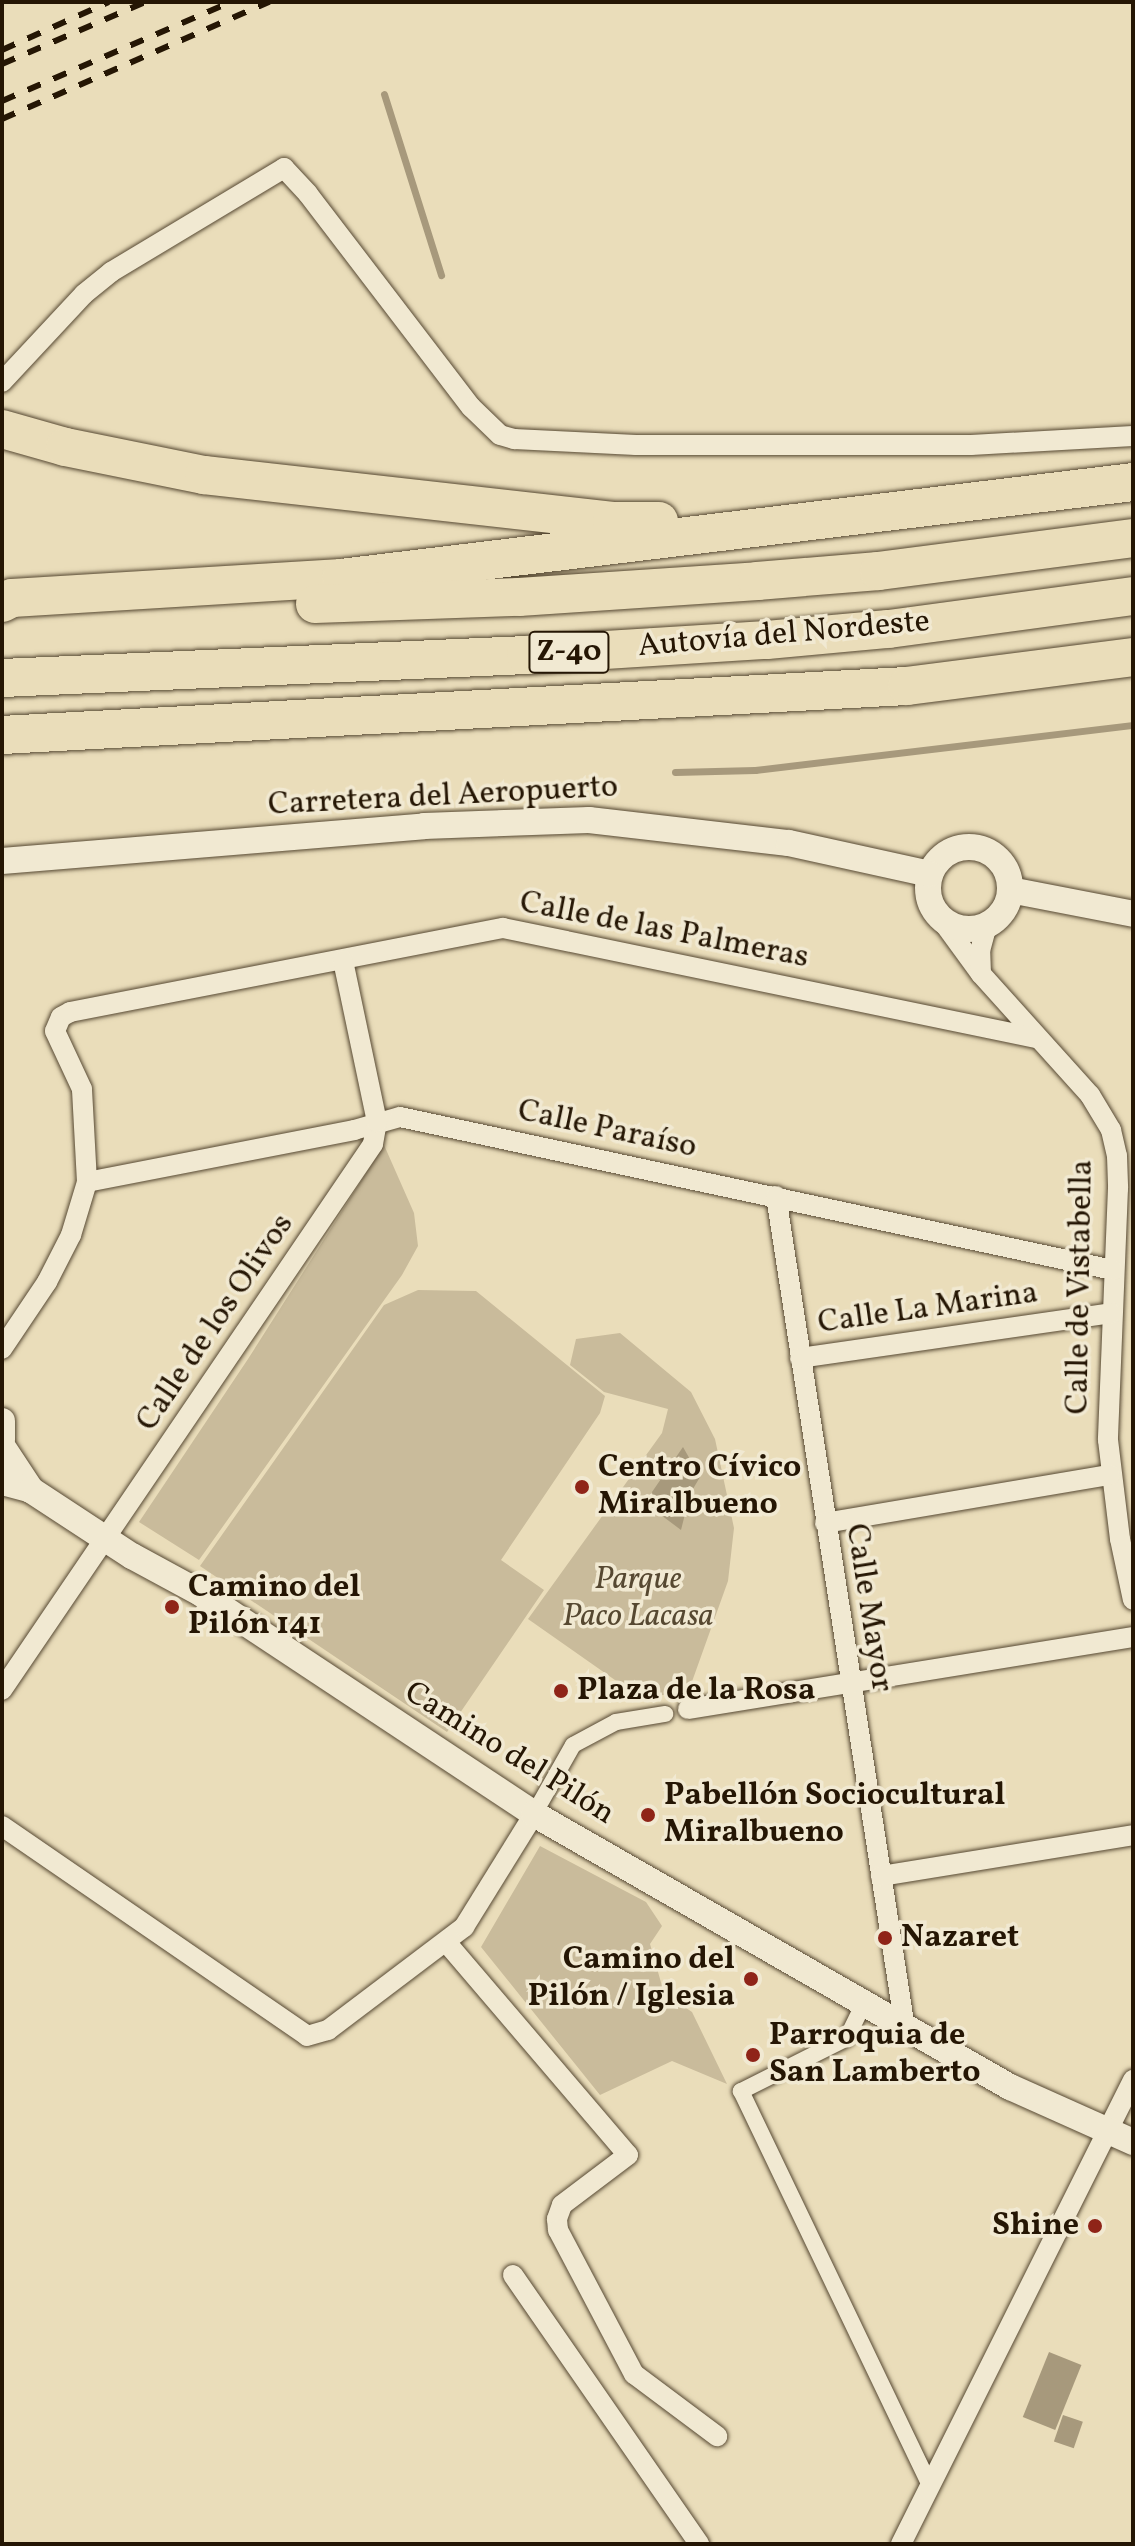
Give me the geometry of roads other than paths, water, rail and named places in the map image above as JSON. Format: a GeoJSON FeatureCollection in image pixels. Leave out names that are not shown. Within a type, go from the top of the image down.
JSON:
{"type":"FeatureCollection","features":[{"type":"Feature","properties":{"kind":"highway"},"geometry":{"type":"LineString","coordinates":[[2,429],[65,447],[204,475],[612,521],[759,525]]}},
{"type":"Feature","properties":{"kind":"highway"},"geometry":{"type":"LineString","coordinates":[[2,603],[12,598],[341,578],[1133,482]]}},
{"type":"Feature","properties":{"kind":"highway","name":"Autovía del Nordeste"},"geometry":{"type":"LineString","coordinates":[[2,614],[519,597],[879,571],[1133,538]]}},
{"type":"Feature","properties":{"kind":"highway","name":"Autovía del Nordeste"},"geometry":{"type":"LineString","coordinates":[[2,678],[526,655],[767,640],[889,629],[1133,596]]}},
{"type":"Feature","properties":{"kind":"highway"},"geometry":{"type":"LineString","coordinates":[[2,735],[907,686],[1133,657]]}},
{"type":"Feature","properties":{"kind":"street"},"geometry":{"type":"LineString","coordinates":[[2,382],[84,294],[111,272],[284,168],[308,194],[471,407],[500,435],[514,439],[636,445],[971,445],[1133,436]]}},
{"type":"Feature","properties":{"kind":"street","name":"Carretera del Aeropuerto"},"geometry":{"type":"LineString","coordinates":[[2,861],[424,826],[589,820],[642,823],[789,843],[930,874]]}},
{"type":"Feature","properties":{"kind":"street"},"geometry":{"type":"LineString","coordinates":[[981,974],[980,951],[987,925],[1004,910],[1010,890],[1002,863],[994,855],[974,847],[945,854],[930,874],[929,899],[940,918],[961,928],[987,925]]}},
{"type":"Feature","properties":{"kind":"street"},"geometry":{"type":"LineString","coordinates":[[1010,890],[1133,914]]}},
{"type":"Feature","properties":{"kind":"street","name":"Calle de Vistabella"},"geometry":{"type":"LineString","coordinates":[[940,918],[981,974],[1090,1095],[1111,1130],[1117,1156],[1118,1188],[1113,1270],[1110,1475],[1133,1600]]}},
{"type":"Feature","properties":{"kind":"street","name":"Calle de las Palmeras"},"geometry":{"type":"LineString","coordinates":[[87,1182],[82,1089],[55,1031],[61,1017],[70,1012],[503,928],[1036,1038]]}},
{"type":"Feature","properties":{"kind":"street"},"geometry":{"type":"LineString","coordinates":[[343,961],[377,1122]]}},
{"type":"Feature","properties":{"kind":"street","name":"Calle Paraíso"},"geometry":{"type":"LineString","coordinates":[[87,1182],[406,1118],[1113,1270]]}},
{"type":"Feature","properties":{"kind":"street","name":"Calle de los Olivos"},"geometry":{"type":"LineString","coordinates":[[2,1690],[361,1164],[376,1137],[377,1122]]}},
{"type":"Feature","properties":{"kind":"street"},"geometry":{"type":"LineString","coordinates":[[2,1349],[47,1282],[71,1235],[87,1182]]}},
{"type":"Feature","properties":{"kind":"street","name":"Calle Mayor"},"geometry":{"type":"LineString","coordinates":[[776,1196],[905,2028]]}},
{"type":"Feature","properties":{"kind":"street","name":"Calle La Marina"},"geometry":{"type":"LineString","coordinates":[[800,1358],[1112,1313]]}},
{"type":"Feature","properties":{"kind":"street"},"geometry":{"type":"LineString","coordinates":[[2,1421],[2,1440]]}},
{"type":"Feature","properties":{"kind":"street","name":"Camino del Pilón"},"geometry":{"type":"LineString","coordinates":[[2,1446],[31,1490]]}},
{"type":"Feature","properties":{"kind":"street"},"geometry":{"type":"LineString","coordinates":[[825,1523],[1110,1475]]}},
{"type":"Feature","properties":{"kind":"street","name":"Camino del Pilón"},"geometry":{"type":"LineString","coordinates":[[2,1482],[31,1490],[105,1540],[224,1608],[534,1814],[1010,2087],[1133,2142]]}},
{"type":"Feature","properties":{"kind":"street"},"geometry":{"type":"LineString","coordinates":[[688,1709],[1133,1637]]}},
{"type":"Feature","properties":{"kind":"street"},"geometry":{"type":"LineString","coordinates":[[2,1826],[307,2036],[328,2030],[464,1927],[573,1745],[616,1722],[665,1714]]}},
{"type":"Feature","properties":{"kind":"street"},"geometry":{"type":"LineString","coordinates":[[881,1876],[1133,1835]]}},
{"type":"Feature","properties":{"kind":"street"},"geometry":{"type":"LineString","coordinates":[[446,1942],[628,2155],[562,2205],[557,2219],[558,2230],[634,2374],[717,2436]]}},
{"type":"Feature","properties":{"kind":"street"},"geometry":{"type":"LineString","coordinates":[[864,2003],[847,2038],[741,2091],[930,2486]]}},
{"type":"Feature","properties":{"kind":"street"},"geometry":{"type":"LineString","coordinates":[[901,2544],[1133,2080]]}},
{"type":"Feature","properties":{"kind":"street"},"geometry":{"type":"LineString","coordinates":[[513,2275],[699,2544]]}},
{"type":"Feature","properties":{"kind":"waterway"},"geometry":{"type":"LineString","coordinates":[[384,94],[441,275]]}},
{"type":"Feature","properties":{"kind":"waterway"},"geometry":{"type":"LineString","coordinates":[[675,772],[755,770],[1133,725]]}},
{"type":"Feature","properties":{"kind":"railway"},"geometry":{"type":"LineString","coordinates":[[2,50],[109,2]]}},
{"type":"Feature","properties":{"kind":"railway"},"geometry":{"type":"LineString","coordinates":[[2,64],[145,2]]}},
{"type":"Feature","properties":{"kind":"railway"},"geometry":{"type":"LineString","coordinates":[[2,101],[231,2]]}},
{"type":"Feature","properties":{"kind":"railway"},"geometry":{"type":"LineString","coordinates":[[2,119],[269,2]]}},
{"type":"Feature","properties":{"kind":"place","name":"Centro Cívico Miralbueno"},"geometry":{"type":"Point","coordinates":[582,1487]}},
{"type":"Feature","properties":{"kind":"place","name":"Camino del Pilón 141"},"geometry":{"type":"Point","coordinates":[172,1607]}},
{"type":"Feature","properties":{"kind":"place","name":"Plaza de la Rosa"},"geometry":{"type":"Point","coordinates":[561,1691]}},
{"type":"Feature","properties":{"kind":"place","name":"Pabellón Sociocultural Miralbueno"},"geometry":{"type":"Point","coordinates":[648,1815]}},
{"type":"Feature","properties":{"kind":"place","name":"Nazaret"},"geometry":{"type":"Point","coordinates":[885,1938]}},
{"type":"Feature","properties":{"kind":"place","name":"Camino del Pilón / Iglesia"},"geometry":{"type":"Point","coordinates":[751,1979]}},
{"type":"Feature","properties":{"kind":"place","name":"Parroquia de San Lamberto"},"geometry":{"type":"Point","coordinates":[753,2055]}},
{"type":"Feature","properties":{"kind":"place","name":"Shine"},"geometry":{"type":"Point","coordinates":[1095,2226]}},
{"type":"Feature","properties":{"kind":"park label","name":"Parque Paco Lacasa"},"geometry":{"type":"Point","coordinates":[638,1600]}}]}
